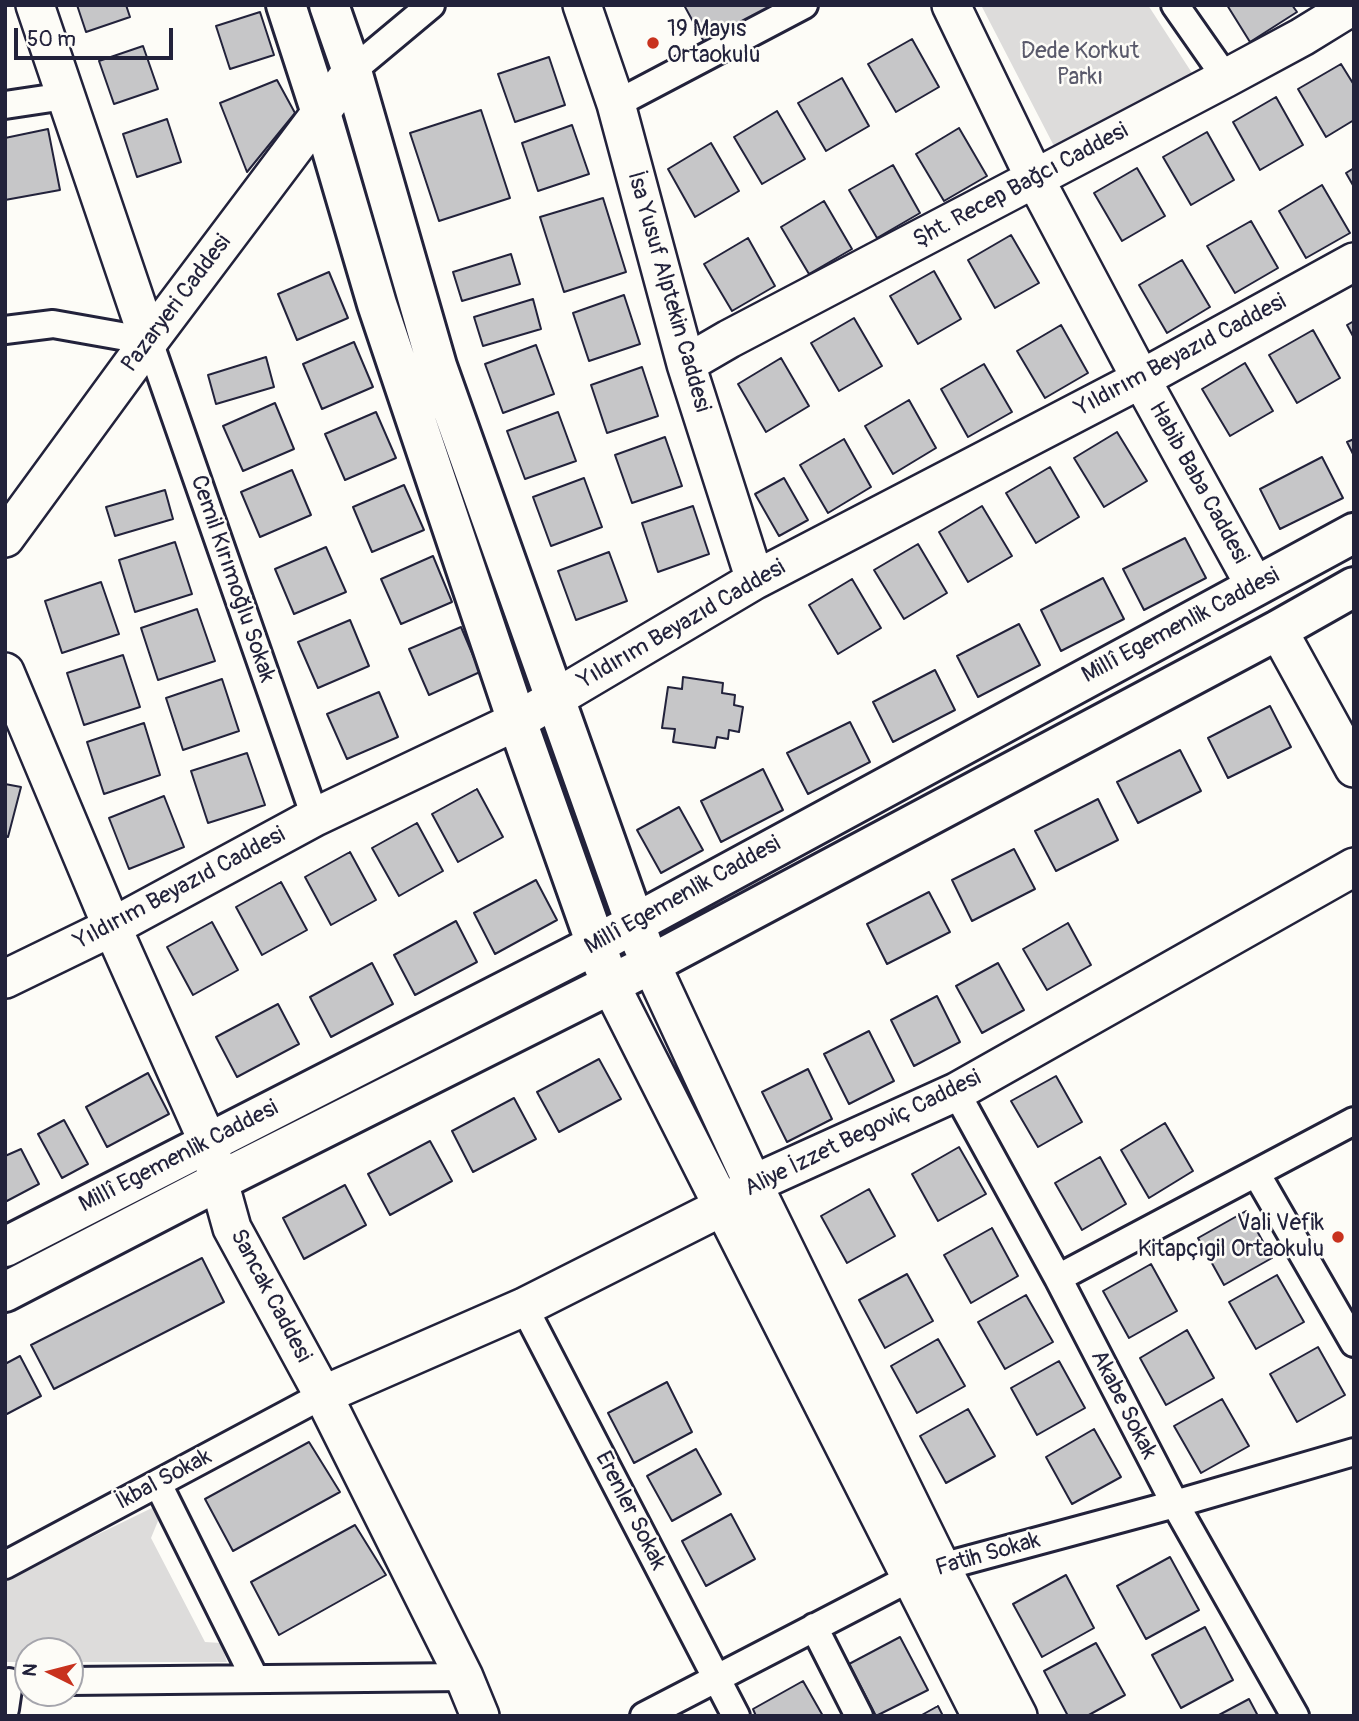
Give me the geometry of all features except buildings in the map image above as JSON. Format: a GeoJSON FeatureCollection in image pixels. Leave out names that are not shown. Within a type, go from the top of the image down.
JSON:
{"type":"FeatureCollection","features":[{"type":"Feature","properties":{"kind":"main road"},"geometry":{"type":"LineString","coordinates":[[286,5],[377,304],[517,720],[610,984]]}},
{"type":"Feature","properties":{"kind":"main road"},"geometry":{"type":"LineString","coordinates":[[329,5],[352,71],[437,366],[651,964]]}},
{"type":"Feature","properties":{"kind":"main road","name":"Millî Egemenlik Caddesi"},"geometry":{"type":"LineString","coordinates":[[5,1247],[595,944],[1354,533]]}},
{"type":"Feature","properties":{"kind":"main road","name":"Millî Egemenlik Caddesi"},"geometry":{"type":"LineString","coordinates":[[5,1292],[651,964],[1354,587]]}},
{"type":"Feature","properties":{"kind":"street"},"geometry":{"type":"LineString","coordinates":[[5,330],[53,324],[149,341],[35,5]]}},
{"type":"Feature","properties":{"kind":"street"},"geometry":{"type":"LineString","coordinates":[[352,71],[431,5]]}},
{"type":"Feature","properties":{"kind":"street","name":"İsa Yusuf Alptekin Caddesi"},"geometry":{"type":"LineString","coordinates":[[582,5],[616,104],[686,364],[755,580]]}},
{"type":"Feature","properties":{"kind":"street"},"geometry":{"type":"LineString","coordinates":[[616,104],[804,5]]}},
{"type":"Feature","properties":{"kind":"street","name":"Habib Baba Caddesi"},"geometry":{"type":"LineString","coordinates":[[951,5],[1035,179],[1255,586]]}},
{"type":"Feature","properties":{"kind":"street"},"geometry":{"type":"LineString","coordinates":[[1175,5],[1226,78]]}},
{"type":"Feature","properties":{"kind":"street","name":"Şht. Recep Bağcı Caddesi"},"geometry":{"type":"LineString","coordinates":[[686,364],[1226,78],[1354,5]]}},
{"type":"Feature","properties":{"kind":"street","name":"Pazaryeri Caddesi"},"geometry":{"type":"LineString","coordinates":[[5,538],[352,71]]}},
{"type":"Feature","properties":{"kind":"street"},"geometry":{"type":"LineString","coordinates":[[5,105],[65,96]]}},
{"type":"Feature","properties":{"kind":"street","name":"Yıldırım Beyazıd Caddesi"},"geometry":{"type":"LineString","coordinates":[[5,979],[112,927],[316,817],[517,720],[755,580],[1141,379],[1354,262]]}},
{"type":"Feature","properties":{"kind":"street","name":"Cemil Kırımoğlu Sokak"},"geometry":{"type":"LineString","coordinates":[[149,341],[316,817]]}},
{"type":"Feature","properties":{"kind":"street"},"geometry":{"type":"LineString","coordinates":[[1278,630],[1354,768]]}},
{"type":"Feature","properties":{"kind":"street","name":"Sancak Caddesi"},"geometry":{"type":"LineString","coordinates":[[5,671],[112,927],[208,1142],[232,1228],[323,1395],[464,1677],[480,1716]]}},
{"type":"Feature","properties":{"kind":"street","name":"Aliye İzzet Begoviç Caddesi"},"geometry":{"type":"LineString","coordinates":[[323,1395],[524,1307],[722,1207],[753,1184],[956,1092],[1354,867]]}},
{"type":"Feature","properties":{"kind":"street"},"geometry":{"type":"LineString","coordinates":[[651,964],[753,1184],[925,1572],[981,1716]]}},
{"type":"Feature","properties":{"kind":"street"},"geometry":{"type":"LineString","coordinates":[[610,984],[722,1207],[925,1572],[1018,1716]]}},
{"type":"Feature","properties":{"kind":"street","name":"Akabe Sokak"},"geometry":{"type":"LineString","coordinates":[[956,1092],[1058,1278],[1175,1504],[1295,1716]]}},
{"type":"Feature","properties":{"kind":"street"},"geometry":{"type":"LineString","coordinates":[[1058,1278],[1354,1121]]}},
{"type":"Feature","properties":{"kind":"street"},"geometry":{"type":"LineString","coordinates":[[1256,1172],[1354,1343]]}},
{"type":"Feature","properties":{"kind":"street","name":"Erenler Sokak"},"geometry":{"type":"LineString","coordinates":[[524,1307],[736,1716]]}},
{"type":"Feature","properties":{"kind":"street","name":"İkbal Sokak"},"geometry":{"type":"LineString","coordinates":[[5,1565],[323,1395]]}},
{"type":"Feature","properties":{"kind":"street","name":"Fatih Sokak"},"geometry":{"type":"LineString","coordinates":[[644,1716],[715,1677],[925,1572],[1354,1452]]}},
{"type":"Feature","properties":{"kind":"street"},"geometry":{"type":"LineString","coordinates":[[158,1484],[255,1679]]}},
{"type":"Feature","properties":{"kind":"street"},"geometry":{"type":"LineString","coordinates":[[814,1627],[859,1716]]}},
{"type":"Feature","properties":{"kind":"street"},"geometry":{"type":"LineString","coordinates":[[84,1681],[464,1677]]}},
{"type":"Feature","properties":{"kind":"street"},"geometry":{"type":"LineString","coordinates":[[5,1709],[14,1682]]}},
{"type":"Feature","properties":{"kind":"green space","name":"Dede Korkut Parkı"},"geometry":{"type":"Polygon","coordinates":[[[981,5],[1148,5],[1192,73],[1054,146],[981,5]]]}},
{"type":"Feature","properties":{"kind":"green space"},"geometry":{"type":"Polygon","coordinates":[[[156,1506],[158,1521],[151,1538],[205,1642],[221,1643],[227,1662],[84,1662],[84,1637],[14,1637],[14,1662],[5,1662],[6,1579],[156,1506]]]}},
{"type":"Feature","properties":{"kind":"place","name":"19 Mayıs Ortaokulu"},"geometry":{"type":"Point","coordinates":[653,43]}},
{"type":"Feature","properties":{"kind":"place","name":"Vali Vefik Kitapçıgil Ortaokulu"},"geometry":{"type":"Point","coordinates":[1338,1237]}}]}
